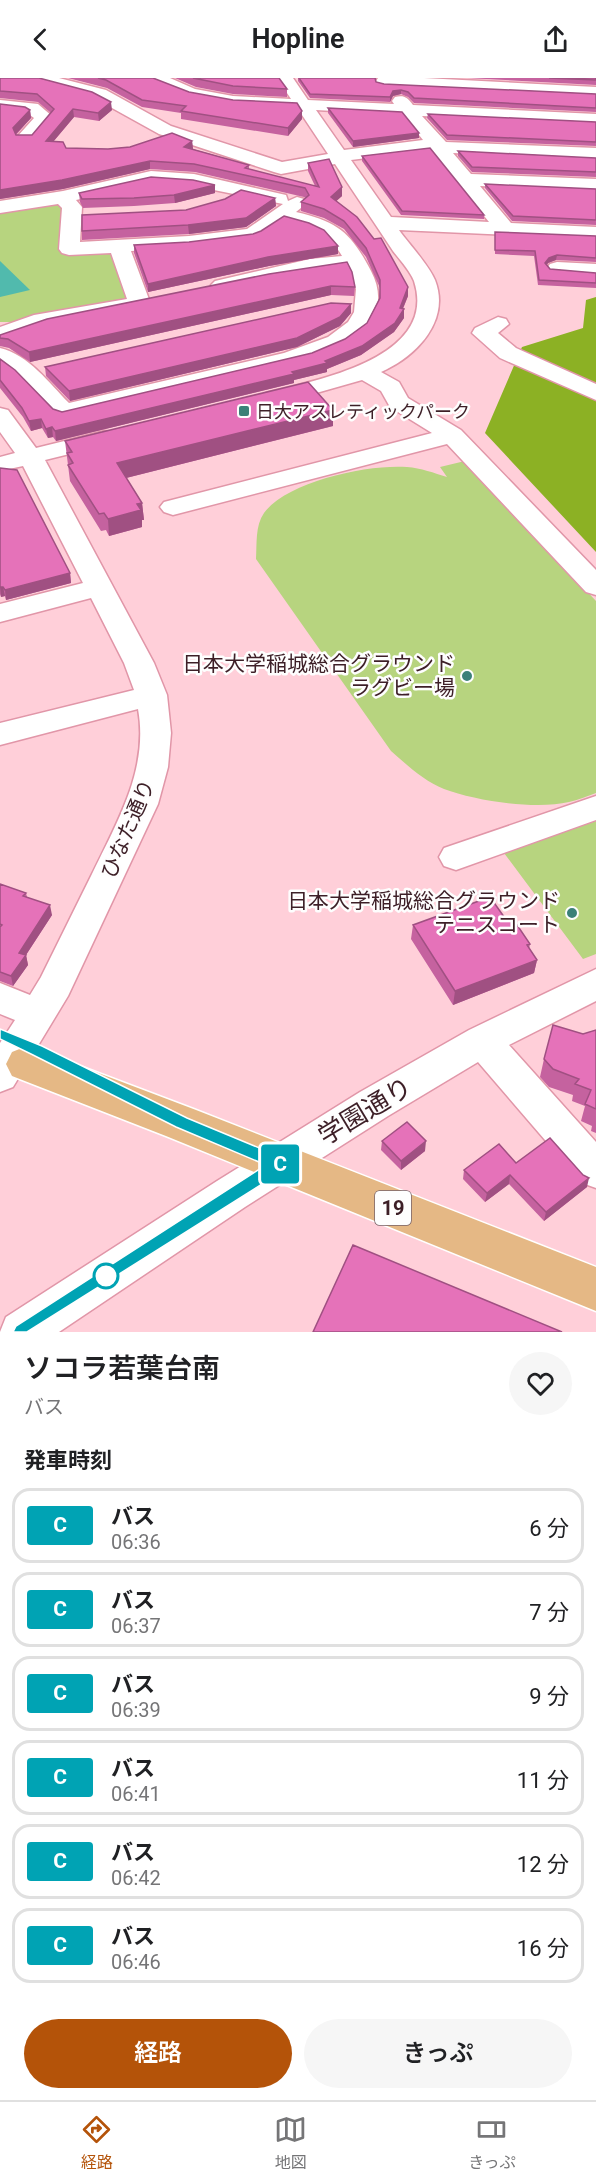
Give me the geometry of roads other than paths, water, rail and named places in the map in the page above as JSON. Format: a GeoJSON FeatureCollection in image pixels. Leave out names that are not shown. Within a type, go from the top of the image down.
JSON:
{"type":"FeatureCollection","features":[{"type":"Feature","properties":{"kind":"main road","name":"19"},"geometry":{"type":"LineString","coordinates":[[26,1051],[181,1123],[596,1289]]}},
{"type":"Feature","properties":{"kind":"street"},"geometry":{"type":"LineString","coordinates":[[40,78],[100,94],[165,130],[281,168],[339,156],[439,146],[596,154]]}},
{"type":"Feature","properties":{"kind":"street"},"geometry":{"type":"LineString","coordinates":[[156,78],[190,93],[222,100],[596,119]]}},
{"type":"Feature","properties":{"kind":"street"},"geometry":{"type":"LineString","coordinates":[[258,402],[366,372],[398,353],[424,323],[429,308],[429,293],[424,280],[285,78]]}},
{"type":"Feature","properties":{"kind":"street"},"geometry":{"type":"LineString","coordinates":[[383,79],[524,83],[596,92]]}},
{"type":"Feature","properties":{"kind":"street"},"geometry":{"type":"LineString","coordinates":[[383,79],[505,229]]}},
{"type":"Feature","properties":{"kind":"street"},"geometry":{"type":"LineString","coordinates":[[523,115],[524,83]]}},
{"type":"Feature","properties":{"kind":"street"},"geometry":{"type":"LineString","coordinates":[[0,105],[32,108],[44,117],[22,133]]}},
{"type":"Feature","properties":{"kind":"street"},"geometry":{"type":"LineString","coordinates":[[0,207],[63,197],[151,177],[194,180],[297,203],[253,234],[189,242],[69,249],[72,207],[63,197]]}},
{"type":"Feature","properties":{"kind":"street"},"geometry":{"type":"LineString","coordinates":[[466,180],[596,185]]}},
{"type":"Feature","properties":{"kind":"street"},"geometry":{"type":"LineString","coordinates":[[216,203],[238,190]]}},
{"type":"Feature","properties":{"kind":"street"},"geometry":{"type":"LineString","coordinates":[[72,216],[94,215]]}},
{"type":"Feature","properties":{"kind":"street"},"geometry":{"type":"LineString","coordinates":[[0,355],[37,369],[64,411],[320,349],[350,332],[361,321],[358,305],[369,292],[345,242],[336,234],[319,225],[281,215]]}},
{"type":"Feature","properties":{"kind":"street"},"geometry":{"type":"LineString","coordinates":[[385,223],[596,233]]}},
{"type":"Feature","properties":{"kind":"street"},"geometry":{"type":"LineString","coordinates":[[119,246],[139,302]]}},
{"type":"Feature","properties":{"kind":"street"},"geometry":{"type":"LineString","coordinates":[[196,290],[310,266],[354,261]]}},
{"type":"Feature","properties":{"kind":"street"},"geometry":{"type":"LineString","coordinates":[[557,268],[596,270]]}},
{"type":"Feature","properties":{"kind":"street"},"geometry":{"type":"LineString","coordinates":[[0,335],[33,322],[162,297]]}},
{"type":"Feature","properties":{"kind":"street"},"geometry":{"type":"LineString","coordinates":[[498,324],[483,333],[508,353],[596,393]]}},
{"type":"Feature","properties":{"kind":"street"},"geometry":{"type":"LineString","coordinates":[[366,372],[391,387],[398,402],[452,435],[596,586]]}},
{"type":"Feature","properties":{"kind":"street"},"geometry":{"type":"LineString","coordinates":[[182,383],[198,406]]}},
{"type":"Feature","properties":{"kind":"street","name":"ひなた通り"},"geometry":{"type":"LineString","coordinates":[[0,416],[30,456],[139,663],[152,695],[156,716],[156,741],[150,781],[145,796],[26,1051]]}},
{"type":"Feature","properties":{"kind":"street"},"geometry":{"type":"LineString","coordinates":[[0,464],[128,433]]}},
{"type":"Feature","properties":{"kind":"street"},"geometry":{"type":"LineString","coordinates":[[173,507],[452,435]]}},
{"type":"Feature","properties":{"kind":"street"},"geometry":{"type":"LineString","coordinates":[[0,613],[99,587]]}},
{"type":"Feature","properties":{"kind":"street"},"geometry":{"type":"LineString","coordinates":[[0,734],[152,695]]}},
{"type":"Feature","properties":{"kind":"street"},"geometry":{"type":"LineString","coordinates":[[456,857],[596,808]]}},
{"type":"Feature","properties":{"kind":"street","name":"学園通り"},"geometry":{"type":"LineString","coordinates":[[21,1332],[63,1321],[280,1164],[482,1041],[596,984]]}},
{"type":"Feature","properties":{"kind":"street"},"geometry":{"type":"LineString","coordinates":[[0,998],[26,1051]]}},
{"type":"Feature","properties":{"kind":"street"},"geometry":{"type":"LineString","coordinates":[[482,1041],[596,1170]]}},
{"type":"Feature","properties":{"kind":"place","name":"日大アスレティックパーク"},"geometry":{"type":"Point","coordinates":[244,411]}},
{"type":"Feature","properties":{"kind":"place","name":"日本大学稲城総合グラウンド ラグビー場"},"geometry":{"type":"Point","coordinates":[467,676]}},
{"type":"Feature","properties":{"kind":"place","name":"日本大学稲城総合グラウンド テニスコート"},"geometry":{"type":"Point","coordinates":[572,913]}}]}
